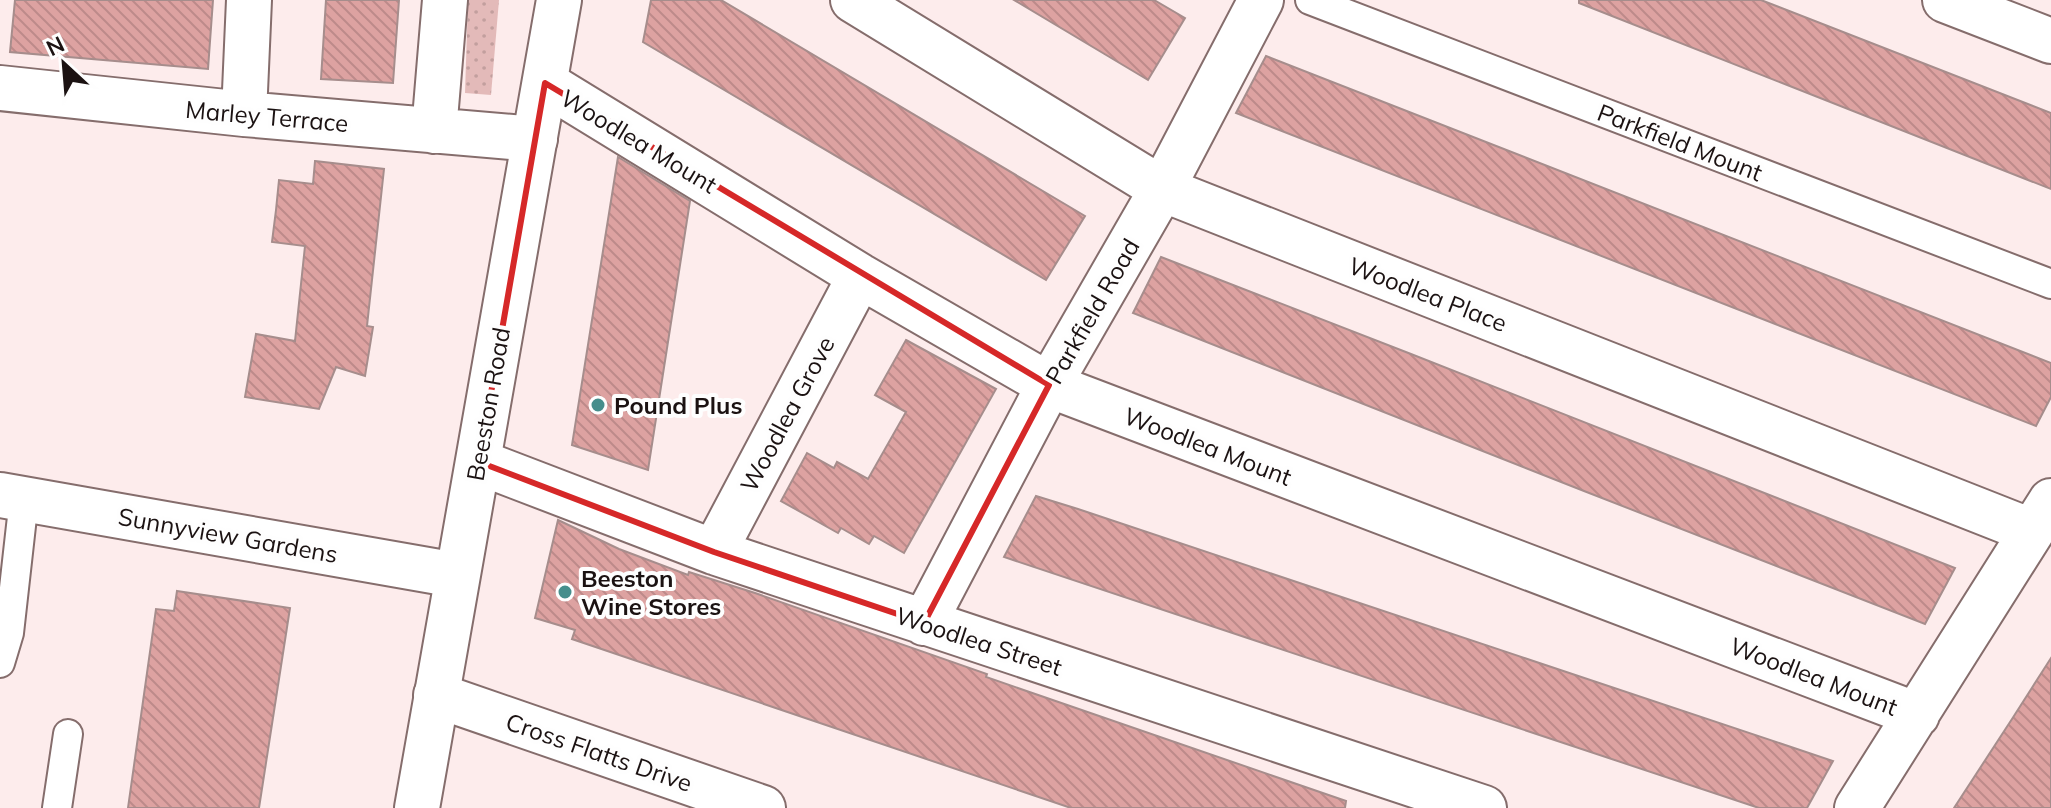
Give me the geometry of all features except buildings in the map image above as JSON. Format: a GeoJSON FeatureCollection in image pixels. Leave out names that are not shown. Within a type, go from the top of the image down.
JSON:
{"type":"FeatureCollection","features":[{"type":"Feature","properties":{"kind":"street"},"geometry":{"type":"LineString","coordinates":[[244,114],[249,0]]}},
{"type":"Feature","properties":{"kind":"street"},"geometry":{"type":"LineString","coordinates":[[434,131],[445,0]]}},
{"type":"Feature","properties":{"kind":"street","name":"Beeston Road"},"geometry":{"type":"LineString","coordinates":[[417,808],[559,0]]}},
{"type":"Feature","properties":{"kind":"street","name":"Woodlea Place"},"geometry":{"type":"LineString","coordinates":[[853,0],[1162,189],[2041,516]]}},
{"type":"Feature","properties":{"kind":"street","name":"Parkfield Road"},"geometry":{"type":"LineString","coordinates":[[924,623],[1049,385],[1162,189],[1261,0]]}},
{"type":"Feature","properties":{"kind":"street"},"geometry":{"type":"LineString","coordinates":[[1945,0],[2051,41]]}},
{"type":"Feature","properties":{"kind":"street","name":"Woodlea Mount"},"geometry":{"type":"LineString","coordinates":[[545,83],[860,276],[1049,385],[1917,715]]}},
{"type":"Feature","properties":{"kind":"street","name":"Marley Terrace"},"geometry":{"type":"LineString","coordinates":[[0,88],[244,114],[535,139]]}},
{"type":"Feature","properties":{"kind":"street","name":"Woodlea Grove"},"geometry":{"type":"LineString","coordinates":[[714,552],[860,276]]}},
{"type":"Feature","properties":{"kind":"street","name":"Woodlea Street"},"geometry":{"type":"LineString","coordinates":[[479,462],[714,552],[1459,804]]}},
{"type":"Feature","properties":{"kind":"street","name":"Sunnyview Gardens"},"geometry":{"type":"LineString","coordinates":[[12,497],[456,575]]}},
{"type":"Feature","properties":{"kind":"street"},"geometry":{"type":"LineString","coordinates":[[1857,808],[2041,516]]}},
{"type":"Feature","properties":{"kind":"street","name":"Cross Flatts Drive"},"geometry":{"type":"LineString","coordinates":[[436,695],[763,808]]}},
{"type":"Feature","properties":{"kind":"lane","name":"Parkfield Mount"},"geometry":{"type":"LineString","coordinates":[[1310,0],[2051,284]]}},
{"type":"Feature","properties":{"kind":"lane"},"geometry":{"type":"LineString","coordinates":[[0,663],[9,633],[12,497]]}},
{"type":"Feature","properties":{"kind":"lane"},"geometry":{"type":"LineString","coordinates":[[57,808],[68,734]]}},
{"type":"Feature","properties":{"kind":"highlighted area"},"geometry":{"type":"Polygon","coordinates":[[[545,83],[1049,385],[924,623],[714,552],[479,462],[545,83]]]}},
{"type":"Feature","properties":{"kind":"shaded area"},"geometry":{"type":"Polygon","coordinates":[[[468,0],[499,0],[491,95],[465,93],[468,0]]]}},
{"type":"Feature","properties":{"kind":"place","name":"Pound Plus"},"geometry":{"type":"Point","coordinates":[598,405]}},
{"type":"Feature","properties":{"kind":"place","name":"Beeston Wine Stores"},"geometry":{"type":"Point","coordinates":[565,592]}}]}
